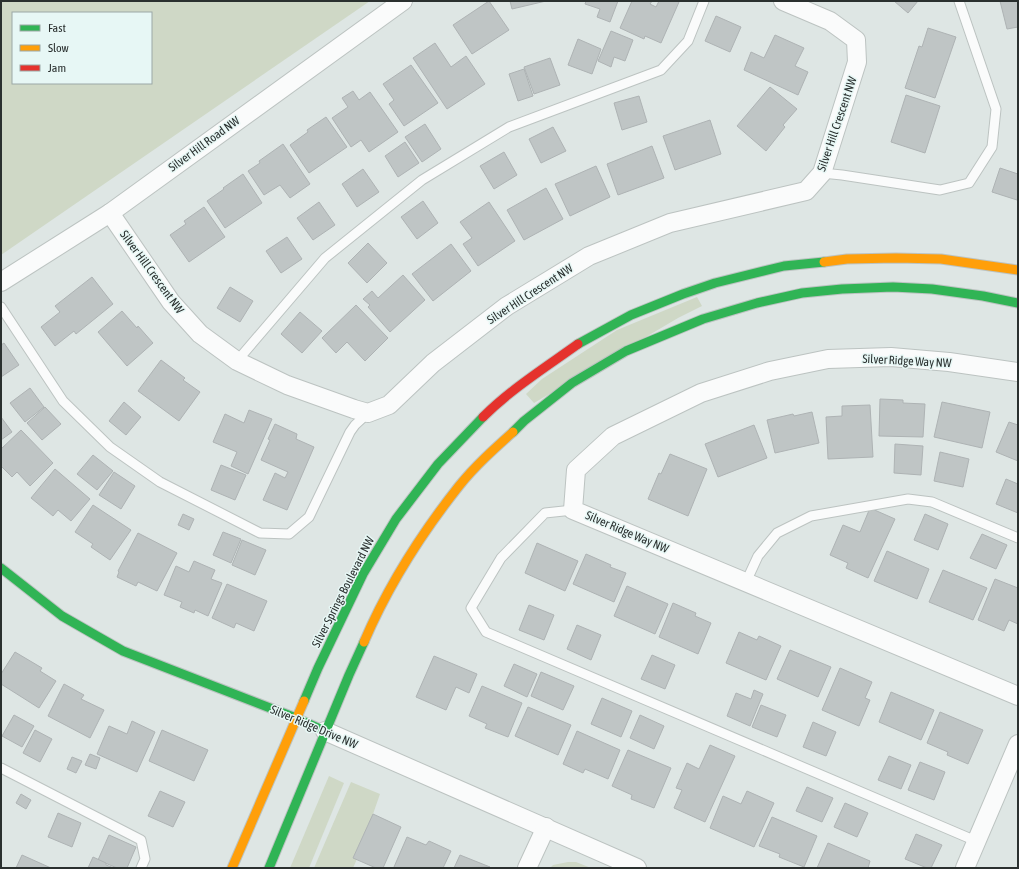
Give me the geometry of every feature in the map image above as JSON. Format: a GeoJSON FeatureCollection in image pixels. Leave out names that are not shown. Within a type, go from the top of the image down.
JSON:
{"type":"FeatureCollection","features":[{"type":"Feature","properties":{"kind":"street","name":"Silver Hill Road NW"},"geometry":{"type":"LineString","coordinates":[[1,282],[110,213],[403,1]]}},
{"type":"Feature","properties":{"kind":"street","name":"Silver Hill Crescent NW"},"geometry":{"type":"LineString","coordinates":[[110,213],[171,302],[200,334],[237,361],[287,385],[368,413],[389,405],[433,362],[507,306],[589,256],[670,223],[806,191],[822,173],[857,62],[856,40],[830,21],[783,1]]}},
{"type":"Feature","properties":{"kind":"street","name":"Silver Springs Boulevard NW"},"geometry":{"type":"LineString","coordinates":[[232,868],[318,668],[363,574],[396,519],[438,464],[492,408],[527,380],[578,344],[631,315],[715,283],[784,266],[847,258],[896,258],[941,259],[1018,270]]}},
{"type":"Feature","properties":{"kind":"street"},"geometry":{"type":"LineString","coordinates":[[269,868],[325,731],[376,614],[403,566],[428,528],[460,485],[492,451],[524,421],[572,384],[626,351],[703,318],[757,303],[802,293],[842,289],[893,287],[983,296],[1018,303]]}},
{"type":"Feature","properties":{"kind":"street","name":"Silver Ridge Way NW"},"geometry":{"type":"LineString","coordinates":[[1018,372],[949,362],[891,357],[828,359],[770,371],[701,393],[613,436],[576,470],[573,510],[1018,696]]}},
{"type":"Feature","properties":{"kind":"street","name":"Silver Ridge Drive NW"},"geometry":{"type":"LineString","coordinates":[[1,568],[62,616],[123,650],[296,718],[637,868]]}},
{"type":"Feature","properties":{"kind":"street"},"geometry":{"type":"LineString","coordinates":[[965,868],[1018,744]]}},
{"type":"Feature","properties":{"kind":"street"},"geometry":{"type":"LineString","coordinates":[[527,868],[546,827]]}},
{"type":"Feature","properties":{"kind":"lane"},"geometry":{"type":"LineString","coordinates":[[237,361],[325,258],[422,180],[509,127],[661,70],[688,41],[704,1]]}},
{"type":"Feature","properties":{"kind":"lane"},"geometry":{"type":"LineString","coordinates":[[822,173],[940,190],[968,183],[992,147],[996,109],[959,1]]}},
{"type":"Feature","properties":{"kind":"lane"},"geometry":{"type":"LineString","coordinates":[[1,308],[63,401],[110,447],[160,482],[260,533],[289,534],[309,516],[350,432],[368,413]]}},
{"type":"Feature","properties":{"kind":"lane"},"geometry":{"type":"LineString","coordinates":[[746,582],[758,556],[777,533],[811,516],[908,499],[932,502],[1018,538]]}},
{"type":"Feature","properties":{"kind":"lane"},"geometry":{"type":"LineString","coordinates":[[573,510],[545,513],[501,558],[471,608],[486,632],[976,841]]}},
{"type":"Feature","properties":{"kind":"lane"},"geometry":{"type":"LineString","coordinates":[[1,768],[141,840],[145,858],[142,868]]}},
{"type":"Feature","properties":{"kind":"green space"},"geometry":{"type":"Polygon","coordinates":[[[1,1],[370,1],[1,255],[1,1]]]}},
{"type":"Feature","properties":{"kind":"green space"},"geometry":{"type":"Polygon","coordinates":[[[697,297],[702,306],[678,318],[534,403],[526,394],[542,379],[617,330],[697,297]]]}},
{"type":"Feature","properties":{"kind":"green space"},"geometry":{"type":"Polygon","coordinates":[[[329,776],[344,783],[309,868],[290,868],[329,776]]]}},
{"type":"Feature","properties":{"kind":"green space"},"geometry":{"type":"Polygon","coordinates":[[[351,782],[380,794],[373,814],[353,858],[357,859],[353,868],[314,868],[351,782]]]}},
{"type":"Feature","properties":{"kind":"green space"},"geometry":{"type":"Polygon","coordinates":[[[576,862],[591,868],[550,868],[553,865],[576,862]]]}},
{"type":"Feature","properties":{"kind":"building"},"geometry":{"type":"Polygon","coordinates":[[[489,1],[509,30],[472,54],[453,25],[489,1]]]}},
{"type":"Feature","properties":{"kind":"building"},"geometry":{"type":"Polygon","coordinates":[[[510,1],[546,1],[512,9],[510,1]]]}},
{"type":"Feature","properties":{"kind":"building"},"geometry":{"type":"Polygon","coordinates":[[[586,1],[618,1],[610,22],[597,17],[600,9],[585,4],[586,1]]]}},
{"type":"Feature","properties":{"kind":"building"},"geometry":{"type":"Polygon","coordinates":[[[632,1],[652,1],[650,4],[656,7],[659,1],[679,2],[661,43],[645,36],[644,39],[620,28],[632,1]]]}},
{"type":"Feature","properties":{"kind":"building"},"geometry":{"type":"Polygon","coordinates":[[[894,1],[918,1],[908,13],[894,1]]]}},
{"type":"Feature","properties":{"kind":"building"},"geometry":{"type":"Polygon","coordinates":[[[1000,1],[1018,1],[1018,27],[1007,29],[1000,1]]]}},
{"type":"Feature","properties":{"kind":"building"},"geometry":{"type":"Polygon","coordinates":[[[716,16],[741,27],[730,52],[705,41],[716,16]]]}},
{"type":"Feature","properties":{"kind":"building"},"geometry":{"type":"Polygon","coordinates":[[[928,28],[956,37],[935,98],[905,88],[919,46],[922,47],[928,28]]]}},
{"type":"Feature","properties":{"kind":"building"},"geometry":{"type":"Polygon","coordinates":[[[611,31],[633,40],[625,61],[614,57],[611,67],[598,61],[611,31]]]}},
{"type":"Feature","properties":{"kind":"building"},"geometry":{"type":"Polygon","coordinates":[[[775,35],[804,48],[795,66],[808,72],[798,95],[744,70],[751,52],[764,58],[775,35]]]}},
{"type":"Feature","properties":{"kind":"building"},"geometry":{"type":"Polygon","coordinates":[[[578,39],[601,49],[592,74],[568,65],[578,39]]]}},
{"type":"Feature","properties":{"kind":"building"},"geometry":{"type":"Polygon","coordinates":[[[435,43],[451,67],[466,56],[485,84],[447,109],[413,58],[435,43]]]}},
{"type":"Feature","properties":{"kind":"building"},"geometry":{"type":"Polygon","coordinates":[[[550,58],[560,85],[534,94],[524,67],[550,58]]]}},
{"type":"Feature","properties":{"kind":"building"},"geometry":{"type":"Polygon","coordinates":[[[411,65],[438,103],[404,126],[389,104],[394,100],[383,84],[411,65]]]}},
{"type":"Feature","properties":{"kind":"building"},"geometry":{"type":"Polygon","coordinates":[[[524,69],[533,96],[518,101],[509,74],[524,69]]]}},
{"type":"Feature","properties":{"kind":"building"},"geometry":{"type":"Polygon","coordinates":[[[770,87],[797,109],[783,125],[785,127],[766,151],[737,126],[770,87]]]}},
{"type":"Feature","properties":{"kind":"building"},"geometry":{"type":"Polygon","coordinates":[[[353,91],[359,100],[370,92],[398,132],[369,152],[361,140],[351,147],[332,118],[348,107],[342,98],[353,91]]]}},
{"type":"Feature","properties":{"kind":"building"},"geometry":{"type":"Polygon","coordinates":[[[906,95],[940,106],[925,153],[891,142],[906,95]]]}},
{"type":"Feature","properties":{"kind":"building"},"geometry":{"type":"Polygon","coordinates":[[[639,96],[647,122],[622,130],[614,103],[639,96]]]}},
{"type":"Feature","properties":{"kind":"building"},"geometry":{"type":"Polygon","coordinates":[[[326,117],[347,147],[309,173],[290,145],[308,132],[307,130],[326,117]]]}},
{"type":"Feature","properties":{"kind":"building"},"geometry":{"type":"Polygon","coordinates":[[[710,120],[721,154],[675,170],[663,136],[710,120]]]}},
{"type":"Feature","properties":{"kind":"building"},"geometry":{"type":"Polygon","coordinates":[[[425,124],[441,149],[422,162],[405,137],[425,124]]]}},
{"type":"Feature","properties":{"kind":"building"},"geometry":{"type":"Polygon","coordinates":[[[553,127],[566,151],[541,163],[529,139],[553,127]]]}},
{"type":"Feature","properties":{"kind":"building"},"geometry":{"type":"Polygon","coordinates":[[[405,142],[419,163],[398,177],[385,156],[405,142]]]}},
{"type":"Feature","properties":{"kind":"building"},"geometry":{"type":"Polygon","coordinates":[[[283,144],[310,184],[290,198],[280,185],[264,195],[248,171],[283,144]]]}},
{"type":"Feature","properties":{"kind":"building"},"geometry":{"type":"Polygon","coordinates":[[[652,146],[664,178],[618,195],[607,164],[652,146]]]}},
{"type":"Feature","properties":{"kind":"building"},"geometry":{"type":"Polygon","coordinates":[[[504,152],[517,175],[494,189],[480,166],[504,152]]]}},
{"type":"Feature","properties":{"kind":"building"},"geometry":{"type":"Polygon","coordinates":[[[596,166],[610,197],[570,216],[555,184],[596,166]]]}},
{"type":"Feature","properties":{"kind":"building"},"geometry":{"type":"Polygon","coordinates":[[[1000,168],[1018,174],[1017,200],[992,192],[1000,168]]]}},
{"type":"Feature","properties":{"kind":"building"},"geometry":{"type":"Polygon","coordinates":[[[363,169],[379,192],[357,207],[342,184],[363,169]]]}},
{"type":"Feature","properties":{"kind":"building"},"geometry":{"type":"Polygon","coordinates":[[[243,174],[262,203],[225,228],[207,201],[243,174]]]}},
{"type":"Feature","properties":{"kind":"building"},"geometry":{"type":"Polygon","coordinates":[[[546,188],[563,219],[524,240],[507,210],[546,188]]]}},
{"type":"Feature","properties":{"kind":"building"},"geometry":{"type":"Polygon","coordinates":[[[423,201],[438,223],[417,239],[401,217],[423,201]]]}},
{"type":"Feature","properties":{"kind":"building"},"geometry":{"type":"Polygon","coordinates":[[[319,202],[335,225],[313,240],[297,218],[319,202]]]}},
{"type":"Feature","properties":{"kind":"building"},"geometry":{"type":"Polygon","coordinates":[[[489,202],[515,241],[478,266],[463,244],[472,238],[460,222],[489,202]]]}},
{"type":"Feature","properties":{"kind":"building"},"geometry":{"type":"Polygon","coordinates":[[[204,207],[225,237],[189,262],[170,235],[186,224],[184,221],[204,207]]]}},
{"type":"Feature","properties":{"kind":"building"},"geometry":{"type":"Polygon","coordinates":[[[287,237],[302,259],[281,273],[266,251],[287,237]]]}},
{"type":"Feature","properties":{"kind":"building"},"geometry":{"type":"Polygon","coordinates":[[[368,243],[387,263],[367,283],[348,263],[368,243]]]}},
{"type":"Feature","properties":{"kind":"building"},"geometry":{"type":"Polygon","coordinates":[[[451,244],[471,271],[433,301],[412,274],[451,244]]]}},
{"type":"Feature","properties":{"kind":"building"},"geometry":{"type":"Polygon","coordinates":[[[403,275],[425,300],[390,332],[368,307],[370,305],[363,299],[372,291],[378,298],[403,275]]]}},
{"type":"Feature","properties":{"kind":"building"},"geometry":{"type":"Polygon","coordinates":[[[92,277],[113,304],[76,334],[74,331],[55,346],[41,327],[60,312],[55,306],[92,277]]]}},
{"type":"Feature","properties":{"kind":"building"},"geometry":{"type":"Polygon","coordinates":[[[230,287],[253,301],[240,322],[217,308],[230,287]]]}},
{"type":"Feature","properties":{"kind":"building"},"geometry":{"type":"Polygon","coordinates":[[[356,305],[388,338],[365,361],[347,342],[336,353],[322,338],[356,305]]]}},
{"type":"Feature","properties":{"kind":"building"},"geometry":{"type":"Polygon","coordinates":[[[122,311],[153,343],[127,366],[98,332],[122,311]]]}},
{"type":"Feature","properties":{"kind":"building"},"geometry":{"type":"Polygon","coordinates":[[[300,312],[322,331],[302,353],[281,334],[300,312]]]}},
{"type":"Feature","properties":{"kind":"building"},"geometry":{"type":"Polygon","coordinates":[[[4,343],[19,365],[1,377],[1,345],[4,343]]]}},
{"type":"Feature","properties":{"kind":"building"},"geometry":{"type":"Polygon","coordinates":[[[161,360],[185,378],[183,380],[200,392],[179,421],[138,391],[161,360]]]}},
{"type":"Feature","properties":{"kind":"building"},"geometry":{"type":"Polygon","coordinates":[[[30,388],[44,407],[25,422],[10,403],[30,388]]]}},
{"type":"Feature","properties":{"kind":"building"},"geometry":{"type":"Polygon","coordinates":[[[880,399],[903,400],[903,403],[925,404],[923,437],[879,436],[880,399]]]}},
{"type":"Feature","properties":{"kind":"building"},"geometry":{"type":"Polygon","coordinates":[[[124,402],[141,417],[126,435],[109,421],[124,402]]]}},
{"type":"Feature","properties":{"kind":"building"},"geometry":{"type":"Polygon","coordinates":[[[942,402],[990,412],[982,448],[934,437],[942,402]]]}},
{"type":"Feature","properties":{"kind":"building"},"geometry":{"type":"Polygon","coordinates":[[[870,405],[873,457],[828,459],[826,417],[842,416],[842,406],[870,405]]]}},
{"type":"Feature","properties":{"kind":"building"},"geometry":{"type":"Polygon","coordinates":[[[45,407],[61,424],[42,440],[27,423],[45,407]]]}},
{"type":"Feature","properties":{"kind":"building"},"geometry":{"type":"Polygon","coordinates":[[[249,410],[272,419],[248,474],[231,466],[237,452],[213,442],[225,414],[244,423],[249,410]]]}},
{"type":"Feature","properties":{"kind":"building"},"geometry":{"type":"Polygon","coordinates":[[[812,412],[819,443],[775,453],[767,420],[793,414],[794,416],[812,412]]]}},
{"type":"Feature","properties":{"kind":"building"},"geometry":{"type":"Polygon","coordinates":[[[1,417],[12,432],[1,440],[1,417]]]}},
{"type":"Feature","properties":{"kind":"building"},"geometry":{"type":"Polygon","coordinates":[[[1009,422],[1018,425],[1018,461],[996,452],[1009,422]]]}},
{"type":"Feature","properties":{"kind":"building"},"geometry":{"type":"Polygon","coordinates":[[[275,424],[297,434],[296,439],[314,447],[287,510],[263,500],[275,473],[285,478],[288,472],[261,460],[275,424]]]}},
{"type":"Feature","properties":{"kind":"building"},"geometry":{"type":"Polygon","coordinates":[[[754,425],[767,458],[718,477],[705,444],[754,425]]]}},
{"type":"Feature","properties":{"kind":"building"},"geometry":{"type":"Polygon","coordinates":[[[21,430],[53,463],[30,486],[17,472],[12,477],[1,466],[1,449],[21,430]]]}},
{"type":"Feature","properties":{"kind":"building"},"geometry":{"type":"Polygon","coordinates":[[[895,444],[923,446],[921,475],[894,473],[895,444]]]}},
{"type":"Feature","properties":{"kind":"building"},"geometry":{"type":"Polygon","coordinates":[[[940,452],[969,459],[963,487],[934,481],[940,452]]]}},
{"type":"Feature","properties":{"kind":"building"},"geometry":{"type":"Polygon","coordinates":[[[670,454],[707,469],[688,516],[648,499],[659,473],[661,474],[670,454]]]}},
{"type":"Feature","properties":{"kind":"building"},"geometry":{"type":"Polygon","coordinates":[[[93,455],[113,471],[97,490],[77,474],[93,455]]]}},
{"type":"Feature","properties":{"kind":"building"},"geometry":{"type":"Polygon","coordinates":[[[221,465],[246,475],[235,500],[211,490],[221,465]]]}},
{"type":"Feature","properties":{"kind":"building"},"geometry":{"type":"Polygon","coordinates":[[[55,469],[90,499],[71,521],[58,510],[53,516],[31,498],[55,469]]]}},
{"type":"Feature","properties":{"kind":"building"},"geometry":{"type":"Polygon","coordinates":[[[114,472],[135,486],[121,509],[99,495],[114,472]]]}},
{"type":"Feature","properties":{"kind":"building"},"geometry":{"type":"Polygon","coordinates":[[[1006,479],[1018,484],[1018,513],[996,504],[1006,479]]]}},
{"type":"Feature","properties":{"kind":"building"},"geometry":{"type":"Polygon","coordinates":[[[93,505],[131,530],[110,560],[91,547],[93,544],[75,532],[93,505]]]}},
{"type":"Feature","properties":{"kind":"building"},"geometry":{"type":"Polygon","coordinates":[[[870,508],[895,519],[868,578],[846,568],[848,563],[830,555],[843,525],[860,532],[870,508]]]}},
{"type":"Feature","properties":{"kind":"building"},"geometry":{"type":"Polygon","coordinates":[[[183,514],[194,519],[189,530],[178,525],[183,514]]]}},
{"type":"Feature","properties":{"kind":"building"},"geometry":{"type":"Polygon","coordinates":[[[925,514],[948,524],[938,550],[914,540],[925,514]]]}},
{"type":"Feature","properties":{"kind":"building"},"geometry":{"type":"Polygon","coordinates":[[[223,532],[241,539],[231,563],[213,555],[223,532]]]}},
{"type":"Feature","properties":{"kind":"building"},"geometry":{"type":"Polygon","coordinates":[[[138,533],[177,553],[157,591],[138,582],[136,586],[117,577],[118,571],[138,533]]]}},
{"type":"Feature","properties":{"kind":"building"},"geometry":{"type":"Polygon","coordinates":[[[982,534],[1007,545],[996,569],[970,558],[982,534]]]}},
{"type":"Feature","properties":{"kind":"building"},"geometry":{"type":"Polygon","coordinates":[[[242,540],[266,550],[255,575],[232,565],[242,540]]]}},
{"type":"Feature","properties":{"kind":"building"},"geometry":{"type":"Polygon","coordinates":[[[537,543],[578,561],[565,591],[525,573],[537,543]]]}},
{"type":"Feature","properties":{"kind":"building"},"geometry":{"type":"Polygon","coordinates":[[[887,551],[929,569],[917,599],[874,581],[887,551]]]}},
{"type":"Feature","properties":{"kind":"building"},"geometry":{"type":"Polygon","coordinates":[[[586,554],[611,565],[610,567],[626,573],[614,602],[573,584],[586,554]]]}},
{"type":"Feature","properties":{"kind":"building"},"geometry":{"type":"Polygon","coordinates":[[[194,561],[215,570],[211,579],[222,583],[208,616],[195,610],[194,613],[180,607],[182,602],[164,595],[176,566],[189,572],[194,561]]]}},
{"type":"Feature","properties":{"kind":"building"},"geometry":{"type":"Polygon","coordinates":[[[943,570],[987,588],[973,620],[929,602],[943,570]]]}},
{"type":"Feature","properties":{"kind":"building"},"geometry":{"type":"Polygon","coordinates":[[[995,579],[1018,588],[1018,624],[1009,620],[1004,631],[978,620],[995,579]]]}},
{"type":"Feature","properties":{"kind":"building"},"geometry":{"type":"Polygon","coordinates":[[[227,584],[267,601],[254,631],[236,623],[234,628],[212,618],[227,584]]]}},
{"type":"Feature","properties":{"kind":"building"},"geometry":{"type":"Polygon","coordinates":[[[627,586],[668,604],[655,634],[614,616],[627,586]]]}},
{"type":"Feature","properties":{"kind":"building"},"geometry":{"type":"Polygon","coordinates":[[[673,603],[696,613],[695,616],[711,623],[698,654],[659,637],[673,603]]]}},
{"type":"Feature","properties":{"kind":"building"},"geometry":{"type":"Polygon","coordinates":[[[529,605],[554,615],[544,640],[519,630],[529,605]]]}},
{"type":"Feature","properties":{"kind":"building"},"geometry":{"type":"Polygon","coordinates":[[[577,625],[601,635],[591,660],[567,649],[577,625]]]}},
{"type":"Feature","properties":{"kind":"building"},"geometry":{"type":"Polygon","coordinates":[[[739,632],[757,640],[759,636],[781,646],[766,680],[726,663],[739,632]]]}},
{"type":"Feature","properties":{"kind":"building"},"geometry":{"type":"Polygon","coordinates":[[[790,650],[831,667],[818,697],[777,679],[790,650]]]}},
{"type":"Feature","properties":{"kind":"building"},"geometry":{"type":"Polygon","coordinates":[[[15,652],[42,668],[40,671],[56,681],[39,708],[1,684],[1,674],[15,652]]]}},
{"type":"Feature","properties":{"kind":"building"},"geometry":{"type":"Polygon","coordinates":[[[652,655],[675,665],[665,689],[641,679],[652,655]]]}},
{"type":"Feature","properties":{"kind":"building"},"geometry":{"type":"Polygon","coordinates":[[[434,656],[477,674],[469,693],[456,687],[446,710],[416,697],[434,656]]]}},
{"type":"Feature","properties":{"kind":"building"},"geometry":{"type":"Polygon","coordinates":[[[514,664],[537,674],[527,697],[504,686],[514,664]]]}},
{"type":"Feature","properties":{"kind":"building"},"geometry":{"type":"Polygon","coordinates":[[[840,668],[872,682],[865,698],[870,700],[859,726],[822,710],[840,668]]]}},
{"type":"Feature","properties":{"kind":"building"},"geometry":{"type":"Polygon","coordinates":[[[541,672],[574,686],[563,710],[531,696],[541,672]]]}},
{"type":"Feature","properties":{"kind":"building"},"geometry":{"type":"Polygon","coordinates":[[[64,684],[84,695],[81,699],[104,710],[90,738],[48,716],[64,684]]]}},
{"type":"Feature","properties":{"kind":"building"},"geometry":{"type":"Polygon","coordinates":[[[482,686],[522,703],[508,737],[485,728],[487,724],[469,716],[482,686]]]}},
{"type":"Feature","properties":{"kind":"building"},"geometry":{"type":"Polygon","coordinates":[[[754,690],[763,694],[750,726],[727,716],[736,693],[751,699],[754,690]]]}},
{"type":"Feature","properties":{"kind":"building"},"geometry":{"type":"Polygon","coordinates":[[[891,692],[934,710],[921,740],[879,722],[891,692]]]}},
{"type":"Feature","properties":{"kind":"building"},"geometry":{"type":"Polygon","coordinates":[[[602,698],[632,711],[621,737],[591,724],[602,698]]]}},
{"type":"Feature","properties":{"kind":"building"},"geometry":{"type":"Polygon","coordinates":[[[761,705],[786,715],[777,737],[752,727],[761,705]]]}},
{"type":"Feature","properties":{"kind":"building"},"geometry":{"type":"Polygon","coordinates":[[[528,707],[571,725],[558,755],[515,736],[528,707]]]}},
{"type":"Feature","properties":{"kind":"building"},"geometry":{"type":"Polygon","coordinates":[[[940,712],[983,730],[968,764],[947,755],[948,752],[927,743],[940,712]]]}},
{"type":"Feature","properties":{"kind":"building"},"geometry":{"type":"Polygon","coordinates":[[[14,715],[34,726],[22,747],[2,736],[14,715]]]}},
{"type":"Feature","properties":{"kind":"building"},"geometry":{"type":"Polygon","coordinates":[[[640,715],[664,726],[654,749],[630,738],[640,715]]]}},
{"type":"Feature","properties":{"kind":"building"},"geometry":{"type":"Polygon","coordinates":[[[132,721],[155,732],[137,772],[97,754],[109,726],[127,734],[132,721]]]}},
{"type":"Feature","properties":{"kind":"building"},"geometry":{"type":"Polygon","coordinates":[[[813,722],[836,732],[826,756],[803,747],[813,722]]]}},
{"type":"Feature","properties":{"kind":"building"},"geometry":{"type":"Polygon","coordinates":[[[35,730],[52,739],[40,762],[23,753],[35,730]]]}},
{"type":"Feature","properties":{"kind":"building"},"geometry":{"type":"Polygon","coordinates":[[[162,730],[208,750],[194,781],[149,761],[162,730]]]}},
{"type":"Feature","properties":{"kind":"building"},"geometry":{"type":"Polygon","coordinates":[[[577,731],[620,750],[608,779],[585,769],[583,773],[563,764],[577,731]]]}},
{"type":"Feature","properties":{"kind":"building"},"geometry":{"type":"Polygon","coordinates":[[[710,745],[735,756],[705,822],[674,808],[682,790],[676,788],[687,763],[699,769],[710,745]]]}},
{"type":"Feature","properties":{"kind":"building"},"geometry":{"type":"Polygon","coordinates":[[[628,750],[671,768],[654,808],[631,799],[632,795],[612,786],[628,750]]]}},
{"type":"Feature","properties":{"kind":"building"},"geometry":{"type":"Polygon","coordinates":[[[90,754],[100,758],[96,769],[85,765],[90,754]]]}},
{"type":"Feature","properties":{"kind":"building"},"geometry":{"type":"Polygon","coordinates":[[[889,756],[911,765],[901,789],[878,780],[889,756]]]}},
{"type":"Feature","properties":{"kind":"building"},"geometry":{"type":"Polygon","coordinates":[[[72,757],[82,761],[76,773],[67,769],[72,757]]]}},
{"type":"Feature","properties":{"kind":"building"},"geometry":{"type":"Polygon","coordinates":[[[920,762],[945,772],[934,800],[908,790],[920,762]]]}},
{"type":"Feature","properties":{"kind":"building"},"geometry":{"type":"Polygon","coordinates":[[[807,787],[833,798],[822,822],[796,811],[807,787]]]}},
{"type":"Feature","properties":{"kind":"building"},"geometry":{"type":"Polygon","coordinates":[[[160,791],[185,802],[173,827],[148,816],[160,791]]]}},
{"type":"Feature","properties":{"kind":"building"},"geometry":{"type":"Polygon","coordinates":[[[747,791],[774,803],[754,847],[710,828],[723,796],[741,804],[747,791]]]}},
{"type":"Feature","properties":{"kind":"building"},"geometry":{"type":"Polygon","coordinates":[[[21,794],[31,800],[26,809],[16,803],[21,794]]]}},
{"type":"Feature","properties":{"kind":"building"},"geometry":{"type":"Polygon","coordinates":[[[845,803],[868,813],[857,837],[834,827],[845,803]]]}},
{"type":"Feature","properties":{"kind":"building"},"geometry":{"type":"Polygon","coordinates":[[[58,813],[81,823],[72,847],[48,837],[58,813]]]}},
{"type":"Feature","properties":{"kind":"building"},"geometry":{"type":"Polygon","coordinates":[[[373,814],[401,827],[383,868],[376,868],[353,858],[373,814]]]}},
{"type":"Feature","properties":{"kind":"building"},"geometry":{"type":"Polygon","coordinates":[[[772,817],[817,836],[804,867],[779,857],[780,854],[759,846],[772,817]]]}},
{"type":"Feature","properties":{"kind":"building"},"geometry":{"type":"Polygon","coordinates":[[[916,834],[942,845],[931,868],[927,868],[905,859],[916,834]]]}},
{"type":"Feature","properties":{"kind":"building"},"geometry":{"type":"Polygon","coordinates":[[[109,835],[136,847],[127,868],[117,868],[98,860],[109,835]]]}},
{"type":"Feature","properties":{"kind":"building"},"geometry":{"type":"Polygon","coordinates":[[[407,837],[426,845],[429,841],[451,851],[443,868],[394,867],[407,837]]]}},
{"type":"Feature","properties":{"kind":"building"},"geometry":{"type":"Polygon","coordinates":[[[828,843],[870,861],[868,868],[817,868],[828,843]]]}},
{"type":"Feature","properties":{"kind":"building"},"geometry":{"type":"Polygon","coordinates":[[[22,855],[51,868],[16,868],[22,855]]]}},
{"type":"Feature","properties":{"kind":"building"},"geometry":{"type":"Polygon","coordinates":[[[460,855],[490,867],[454,868],[460,855]]]}},
{"type":"Feature","properties":{"kind":"building"},"geometry":{"type":"Polygon","coordinates":[[[93,857],[106,863],[106,865],[114,868],[88,868],[93,857]]]}},
{"type":"Feature","properties":{"kind":"traffic: fast"},"geometry":{"type":"LineString","coordinates":[[578,344],[631,315],[715,283],[784,266],[824,262]]}},
{"type":"Feature","properties":{"kind":"traffic: fast"},"geometry":{"type":"LineString","coordinates":[[513,432],[524,421],[572,383],[626,351],[703,319],[757,303],[802,293],[842,289],[893,287],[932,289],[983,296],[1018,303]]}},
{"type":"Feature","properties":{"kind":"traffic: fast"},"geometry":{"type":"LineString","coordinates":[[304,701],[318,668],[363,574],[396,519],[438,464],[483,417]]}},
{"type":"Feature","properties":{"kind":"traffic: fast"},"geometry":{"type":"LineString","coordinates":[[1,568],[62,616],[123,651],[296,718],[325,731]]}},
{"type":"Feature","properties":{"kind":"traffic: fast"},"geometry":{"type":"LineString","coordinates":[[269,868],[364,642]]}},
{"type":"Feature","properties":{"kind":"traffic: slow"},"geometry":{"type":"LineString","coordinates":[[824,262],[847,259],[941,259],[1018,270]]}},
{"type":"Feature","properties":{"kind":"traffic: slow"},"geometry":{"type":"LineString","coordinates":[[364,642],[373,621],[406,561],[445,504],[472,472],[513,432]]}},
{"type":"Feature","properties":{"kind":"traffic: slow"},"geometry":{"type":"LineString","coordinates":[[232,868],[304,701]]}},
{"type":"Feature","properties":{"kind":"traffic: jam"},"geometry":{"type":"LineString","coordinates":[[483,417],[517,388],[578,344]]}}]}
